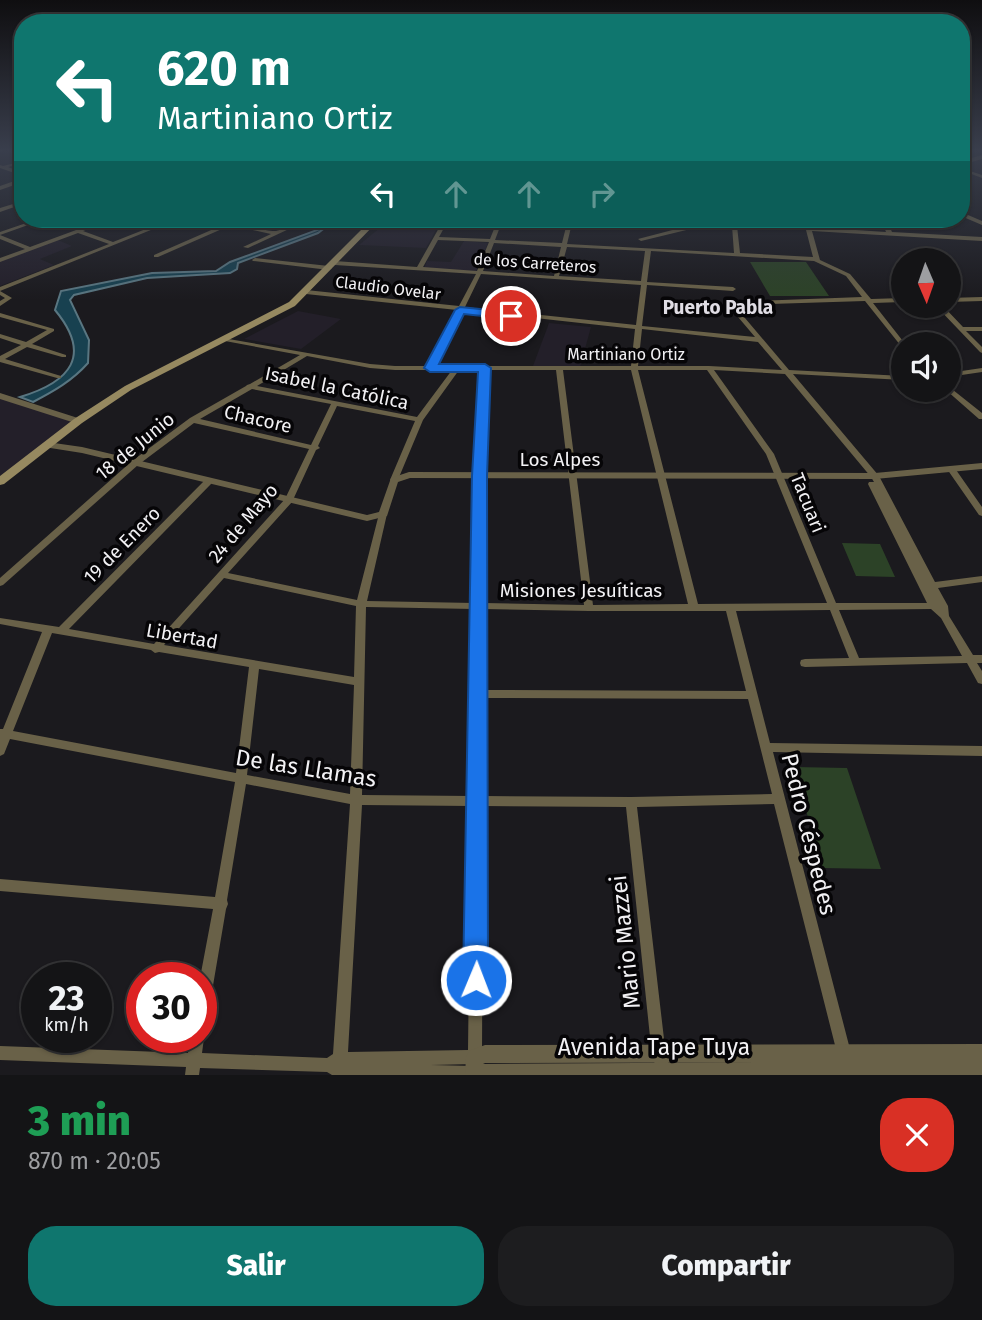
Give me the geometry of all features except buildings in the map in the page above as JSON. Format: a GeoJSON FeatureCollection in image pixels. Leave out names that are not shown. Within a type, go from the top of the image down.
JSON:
{"type":"FeatureCollection","features":[{"type":"Feature","properties":{"kind":"main road"},"geometry":{"type":"LineString","coordinates":[[0,482],[78,421],[128,388],[280,312],[306,292],[368,228]]}},
{"type":"Feature","properties":{"kind":"street"},"geometry":{"type":"LineString","coordinates":[[0,236],[20,228]]}},
{"type":"Feature","properties":{"kind":"street"},"geometry":{"type":"LineString","coordinates":[[0,261],[86,228]]}},
{"type":"Feature","properties":{"kind":"street"},"geometry":{"type":"LineString","coordinates":[[0,304],[9,298],[0,291],[151,228]]}},
{"type":"Feature","properties":{"kind":"street"},"geometry":{"type":"LineString","coordinates":[[156,256],[221,228]]}},
{"type":"Feature","properties":{"kind":"street"},"geometry":{"type":"LineString","coordinates":[[246,228],[275,233]]}},
{"type":"Feature","properties":{"kind":"street"},"geometry":{"type":"LineString","coordinates":[[246,247],[284,228]]}},
{"type":"Feature","properties":{"kind":"street"},"geometry":{"type":"LineString","coordinates":[[419,269],[442,228]]}},
{"type":"Feature","properties":{"kind":"street"},"geometry":{"type":"LineString","coordinates":[[430,368],[479,273],[497,228]]}},
{"type":"Feature","properties":{"kind":"street"},"geometry":{"type":"LineString","coordinates":[[556,278],[569,228]]}},
{"type":"Feature","properties":{"kind":"street"},"geometry":{"type":"LineString","coordinates":[[641,239],[684,228]]}},
{"type":"Feature","properties":{"kind":"street"},"geometry":{"type":"LineString","coordinates":[[735,228],[737,255]]}},
{"type":"Feature","properties":{"kind":"street"},"geometry":{"type":"LineString","coordinates":[[799,228],[982,239]]}},
{"type":"Feature","properties":{"kind":"street"},"geometry":{"type":"LineString","coordinates":[[888,228],[890,234]]}},
{"type":"Feature","properties":{"kind":"street"},"geometry":{"type":"LineString","coordinates":[[810,229],[816,259]]}},
{"type":"Feature","properties":{"kind":"street"},"geometry":{"type":"LineString","coordinates":[[78,231],[112,243]]}},
{"type":"Feature","properties":{"kind":"street"},"geometry":{"type":"LineString","coordinates":[[0,236],[30,249]]}},
{"type":"Feature","properties":{"kind":"street"},"geometry":{"type":"LineString","coordinates":[[437,237],[816,259],[848,275],[893,332]]}},
{"type":"Feature","properties":{"kind":"street"},"geometry":{"type":"LineString","coordinates":[[648,250],[634,367],[694,608]]}},
{"type":"Feature","properties":{"kind":"street","name":"de los Carreteros"},"geometry":{"type":"LineString","coordinates":[[255,260],[733,289]]}},
{"type":"Feature","properties":{"kind":"street","name":"Claudio Ovelar"},"geometry":{"type":"LineString","coordinates":[[306,292],[760,340]]}},
{"type":"Feature","properties":{"kind":"street"},"geometry":{"type":"LineString","coordinates":[[961,299],[982,299]]}},
{"type":"Feature","properties":{"kind":"street"},"geometry":{"type":"LineString","coordinates":[[891,300],[729,303],[871,475],[940,609],[982,680]]}},
{"type":"Feature","properties":{"kind":"street"},"geometry":{"type":"LineString","coordinates":[[0,315],[52,330],[0,360]]}},
{"type":"Feature","properties":{"kind":"street"},"geometry":{"type":"LineString","coordinates":[[950,318],[982,351]]}},
{"type":"Feature","properties":{"kind":"street"},"geometry":{"type":"LineString","coordinates":[[960,329],[982,328]]}},
{"type":"Feature","properties":{"kind":"street"},"geometry":{"type":"LineString","coordinates":[[0,336],[64,356]]}},
{"type":"Feature","properties":{"kind":"street","name":"Martiniano Ortiz"},"geometry":{"type":"LineString","coordinates":[[225,339],[370,366],[457,369],[709,368],[891,377]]}},
{"type":"Feature","properties":{"kind":"street","name":"18 de Junio"},"geometry":{"type":"LineString","coordinates":[[0,583],[135,463],[192,420],[305,355]]}},
{"type":"Feature","properties":{"kind":"street"},"geometry":{"type":"LineString","coordinates":[[0,360],[59,377]]}},
{"type":"Feature","properties":{"kind":"street"},"geometry":{"type":"LineString","coordinates":[[474,1068],[480,476],[485,368]]}},
{"type":"Feature","properties":{"kind":"street"},"geometry":{"type":"LineString","coordinates":[[559,368],[589,608]]}},
{"type":"Feature","properties":{"kind":"street","name":"Tacuari"},"geometry":{"type":"LineString","coordinates":[[709,368],[770,454],[856,662]]}},
{"type":"Feature","properties":{"kind":"street"},"geometry":{"type":"LineString","coordinates":[[335,1065],[356,800],[362,604],[383,514],[394,480],[419,420],[457,369]]}},
{"type":"Feature","properties":{"kind":"street"},"geometry":{"type":"LineString","coordinates":[[961,373],[982,370]]}},
{"type":"Feature","properties":{"kind":"street","name":"Isabel la Católica"},"geometry":{"type":"LineString","coordinates":[[249,386],[419,420]]}},
{"type":"Feature","properties":{"kind":"street"},"geometry":{"type":"LineString","coordinates":[[4,397],[78,421]]}},
{"type":"Feature","properties":{"kind":"street"},"geometry":{"type":"LineString","coordinates":[[961,399],[982,417]]}},
{"type":"Feature","properties":{"kind":"street","name":"24 de Mayo"},"geometry":{"type":"LineString","coordinates":[[155,649],[289,500],[316,448],[335,403]]}},
{"type":"Feature","properties":{"kind":"street","name":"Chacore"},"geometry":{"type":"LineString","coordinates":[[192,420],[316,448]]}},
{"type":"Feature","properties":{"kind":"street"},"geometry":{"type":"LineString","coordinates":[[47,445],[367,518],[383,514]]}},
{"type":"Feature","properties":{"kind":"street","name":"Los Alpes"},"geometry":{"type":"LineString","coordinates":[[394,480],[409,475],[871,475],[982,466]]}},
{"type":"Feature","properties":{"kind":"street"},"geometry":{"type":"LineString","coordinates":[[951,469],[982,513]]}},
{"type":"Feature","properties":{"kind":"street","name":"19 de Enero"},"geometry":{"type":"LineString","coordinates":[[0,751],[3,734],[54,631],[208,482]]}},
{"type":"Feature","properties":{"kind":"street","name":"Misiones Jesuíticas"},"geometry":{"type":"LineString","coordinates":[[222,575],[362,604],[940,609]]}},
{"type":"Feature","properties":{"kind":"street"},"geometry":{"type":"LineString","coordinates":[[928,586],[982,579]]}},
{"type":"Feature","properties":{"kind":"street","name":"Pedro Céspedes"},"geometry":{"type":"LineString","coordinates":[[730,607],[750,695],[846,1063]]}},
{"type":"Feature","properties":{"kind":"street","name":"Libertad"},"geometry":{"type":"LineString","coordinates":[[0,621],[359,682]]}},
{"type":"Feature","properties":{"kind":"street"},"geometry":{"type":"LineString","coordinates":[[805,663],[982,659]]}},
{"type":"Feature","properties":{"kind":"street"},"geometry":{"type":"LineString","coordinates":[[211,962],[241,780],[254,666]]}},
{"type":"Feature","properties":{"kind":"street"},"geometry":{"type":"LineString","coordinates":[[479,694],[750,695]]}},
{"type":"Feature","properties":{"kind":"street","name":"De las Llamas"},"geometry":{"type":"LineString","coordinates":[[3,734],[356,800],[631,802],[779,799]]}},
{"type":"Feature","properties":{"kind":"street"},"geometry":{"type":"LineString","coordinates":[[765,747],[982,751]]}},
{"type":"Feature","properties":{"kind":"street","name":"Mario Mazzei"},"geometry":{"type":"LineString","coordinates":[[631,802],[663,1067]]}},
{"type":"Feature","properties":{"kind":"street"},"geometry":{"type":"LineString","coordinates":[[0,885],[222,904]]}},
{"type":"Feature","properties":{"kind":"street","name":"Avenida Tape Tuya"},"geometry":{"type":"LineString","coordinates":[[0,1053],[192,1068],[335,1065],[474,1068],[663,1067],[846,1063],[982,1070]]}},
{"type":"Feature","properties":{"kind":"street"},"geometry":{"type":"LineString","coordinates":[[935,1066],[982,1053]]}},
{"type":"Feature","properties":{"kind":"shaded area"},"geometry":{"type":"Polygon","coordinates":[[[380,228],[437,228],[426,248],[359,245],[380,228]]]}},
{"type":"Feature","properties":{"kind":"shaded area"},"geometry":{"type":"Polygon","coordinates":[[[58,240],[72,246],[40,259],[54,265],[0,286],[0,261],[58,240]]]}},
{"type":"Feature","properties":{"kind":"shaded area"},"geometry":{"type":"Polygon","coordinates":[[[464,241],[488,243],[476,272],[424,269],[427,261],[451,262],[464,241]]]}},
{"type":"Feature","properties":{"kind":"shaded area"},"geometry":{"type":"Polygon","coordinates":[[[298,311],[341,319],[301,349],[244,339],[298,311]]]}},
{"type":"Feature","properties":{"kind":"shaded area"},"geometry":{"type":"Polygon","coordinates":[[[549,323],[591,327],[580,367],[533,366],[549,323]]]}},
{"type":"Feature","properties":{"kind":"shaded area"},"geometry":{"type":"Polygon","coordinates":[[[0,393],[80,421],[0,482],[0,393]]]}},
{"type":"Feature","properties":{"kind":"green space"},"geometry":{"type":"Polygon","coordinates":[[[750,262],[806,262],[829,296],[770,296],[750,262]]]}},
{"type":"Feature","properties":{"kind":"green space"},"geometry":{"type":"Polygon","coordinates":[[[842,543],[880,544],[895,577],[856,576],[842,543]]]}},
{"type":"Feature","properties":{"kind":"green space"},"geometry":{"type":"Polygon","coordinates":[[[794,767],[847,768],[881,869],[822,868],[794,767]]]}},
{"type":"Feature","properties":{"kind":"water"},"geometry":{"type":"Polygon","coordinates":[[[324,228],[318,233],[238,263],[237,269],[230,273],[147,278],[74,295],[70,300],[89,340],[88,363],[62,385],[33,402],[20,397],[52,384],[71,365],[73,341],[55,310],[61,291],[152,273],[216,271],[230,262],[324,228]]]}},
{"type":"Feature","properties":{"kind":"district","name":"Puerto Pabla"},"geometry":{"type":"Point","coordinates":[718,307]}},
{"type":"Feature","properties":{"kind":"route"},"geometry":{"type":"LineString","coordinates":[[476,980],[480,476],[485,368],[430,368],[460,310],[511,316]]}}]}
